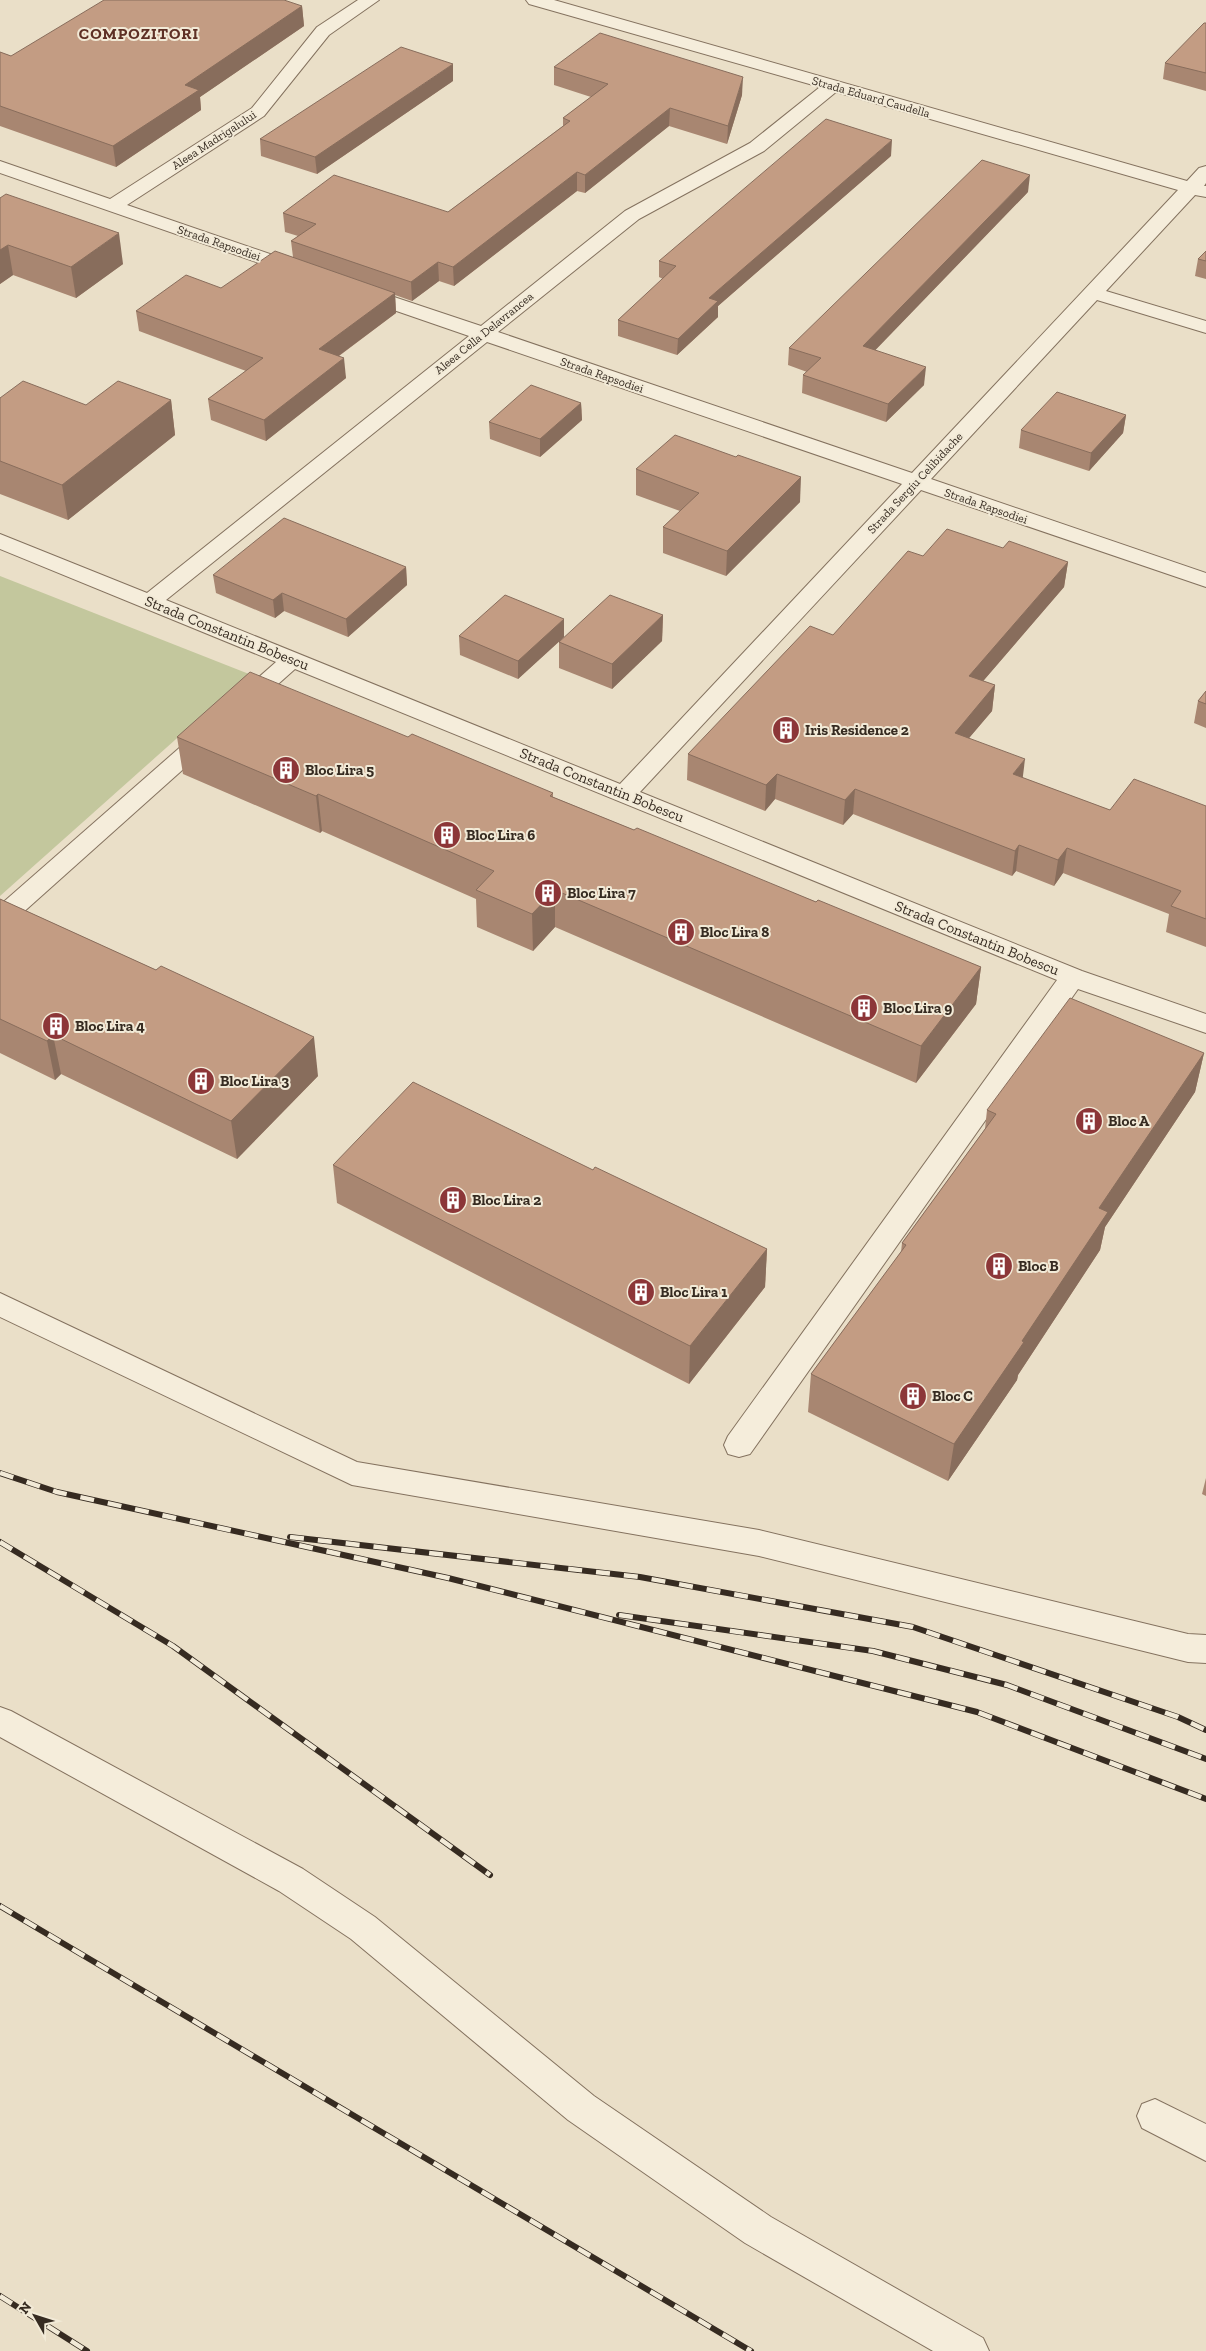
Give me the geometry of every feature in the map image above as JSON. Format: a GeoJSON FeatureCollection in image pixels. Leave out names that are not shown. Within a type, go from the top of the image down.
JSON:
{"type":"FeatureCollection","features":[{"type":"Feature","properties":{"kind":"street","name":"Aleea Madrigalului"},"geometry":{"type":"LineString","coordinates":[[112,206],[258,112],[323,31],[370,0]]}},
{"type":"Feature","properties":{"kind":"street","name":"Strada Eduard Caudella"},"geometry":{"type":"LineString","coordinates":[[535,0],[1198,191]]}},
{"type":"Feature","properties":{"kind":"street","name":"Aleea Cella Delavrancea"},"geometry":{"type":"LineString","coordinates":[[150,602],[632,215],[757,147],[832,86]]}},
{"type":"Feature","properties":{"kind":"street","name":"Strada Rapsodiei"},"geometry":{"type":"LineString","coordinates":[[1,169],[316,276]]}},
{"type":"Feature","properties":{"kind":"street","name":"Strada Sergiu Celibidache"},"geometry":{"type":"LineString","coordinates":[[624,794],[1093,293],[1198,191],[1206,172]]}},
{"type":"Feature","properties":{"kind":"street","name":"Strada Rapsodiei"},"geometry":{"type":"LineString","coordinates":[[344,286],[1206,580]]}},
{"type":"Feature","properties":{"kind":"street"},"geometry":{"type":"LineString","coordinates":[[1093,293],[1206,327]]}},
{"type":"Feature","properties":{"kind":"street","name":"Strada Constantin Bobescu"},"geometry":{"type":"LineString","coordinates":[[0,541],[1072,977],[1206,1024]]}},
{"type":"Feature","properties":{"kind":"street"},"geometry":{"type":"LineString","coordinates":[[0,919],[292,660]]}},
{"type":"Feature","properties":{"kind":"street"},"geometry":{"type":"LineString","coordinates":[[738,1445],[1072,977]]}},
{"type":"Feature","properties":{"kind":"street"},"geometry":{"type":"LineString","coordinates":[[0,1304],[352,1473],[759,1543],[1188,1648],[1206,1649]]}},
{"type":"Feature","properties":{"kind":"street"},"geometry":{"type":"LineString","coordinates":[[0,1721],[291,1880],[363,1928],[597,2120],[758,2230],[970,2351]]}},
{"type":"Feature","properties":{"kind":"street"},"geometry":{"type":"LineString","coordinates":[[1155,2116],[1206,2143]]}},
{"type":"Feature","properties":{"kind":"green space"},"geometry":{"type":"Polygon","coordinates":[[[0,576],[249,674],[0,896],[0,576]]]}},
{"type":"Feature","properties":{"kind":"building"},"geometry":{"type":"Polygon","coordinates":[[[104,0],[284,0],[302,6],[185,85],[199,90],[113,146],[0,106],[0,52],[11,56],[104,0]]]}},
{"type":"Feature","properties":{"kind":"building"},"geometry":{"type":"Polygon","coordinates":[[[1206,23],[1206,73],[1165,63],[1206,23]]]}},
{"type":"Feature","properties":{"kind":"building"},"geometry":{"type":"Polygon","coordinates":[[[600,33],[743,77],[728,126],[670,108],[585,175],[577,172],[453,267],[438,262],[411,282],[291,241],[316,224],[283,213],[334,175],[448,212],[570,121],[563,118],[608,84],[554,67],[600,33]]]}},
{"type":"Feature","properties":{"kind":"building"},"geometry":{"type":"Polygon","coordinates":[[[401,47],[453,64],[315,157],[260,139],[401,47]]]}},
{"type":"Feature","properties":{"kind":"building"},"geometry":{"type":"Polygon","coordinates":[[[826,119],[892,140],[709,298],[718,301],[678,339],[618,320],[676,266],[659,261],[826,119]]]}},
{"type":"Feature","properties":{"kind":"building"},"geometry":{"type":"Polygon","coordinates":[[[982,160],[1030,175],[863,346],[926,367],[888,404],[803,375],[821,358],[789,348],[982,160]]]}},
{"type":"Feature","properties":{"kind":"building"},"geometry":{"type":"Polygon","coordinates":[[[6,194],[119,233],[71,267],[8,245],[0,250],[0,198],[6,194]]]}},
{"type":"Feature","properties":{"kind":"building"},"geometry":{"type":"Polygon","coordinates":[[[275,251],[395,293],[319,349],[344,358],[264,420],[208,399],[263,358],[136,311],[186,275],[221,288],[275,251]]]}},
{"type":"Feature","properties":{"kind":"building"},"geometry":{"type":"Polygon","coordinates":[[[1206,251],[1206,261],[1198,259],[1206,251]]]}},
{"type":"Feature","properties":{"kind":"building"},"geometry":{"type":"Polygon","coordinates":[[[23,381],[86,405],[118,381],[171,400],[62,485],[0,461],[0,398],[23,381]]]}},
{"type":"Feature","properties":{"kind":"building"},"geometry":{"type":"Polygon","coordinates":[[[531,385],[581,403],[540,439],[489,422],[531,385]]]}},
{"type":"Feature","properties":{"kind":"building"},"geometry":{"type":"Polygon","coordinates":[[[1057,392],[1126,415],[1091,453],[1021,430],[1057,392]]]}},
{"type":"Feature","properties":{"kind":"building"},"geometry":{"type":"Polygon","coordinates":[[[675,435],[736,457],[738,455],[801,477],[727,551],[663,527],[699,493],[636,469],[675,435]]]}},
{"type":"Feature","properties":{"kind":"building"},"geometry":{"type":"Polygon","coordinates":[[[284,518],[406,567],[346,619],[282,593],[273,600],[213,575],[284,518]]]}},
{"type":"Feature","properties":{"kind":"building"},"geometry":{"type":"Polygon","coordinates":[[[947,529],[1003,548],[1009,541],[1068,562],[969,676],[995,685],[955,733],[1025,759],[1013,774],[1110,810],[1134,779],[1206,806],[1206,919],[1171,906],[1181,891],[1067,848],[1058,860],[1019,845],[1015,851],[855,789],[845,800],[777,774],[766,785],[688,754],[810,626],[833,635],[908,551],[923,556],[947,529]]]}},
{"type":"Feature","properties":{"kind":"building"},"geometry":{"type":"Polygon","coordinates":[[[505,595],[564,619],[518,661],[459,636],[505,595]]]}},
{"type":"Feature","properties":{"kind":"building"},"geometry":{"type":"Polygon","coordinates":[[[610,595],[663,615],[612,664],[559,642],[610,595]]]}},
{"type":"Feature","properties":{"kind":"building"},"geometry":{"type":"Polygon","coordinates":[[[250,672],[408,737],[412,734],[553,793],[550,796],[634,830],[637,828],[816,902],[818,900],[981,967],[921,1046],[555,890],[532,914],[476,890],[494,871],[318,794],[316,796],[177,737],[250,672]]]}},
{"type":"Feature","properties":{"kind":"building"},"geometry":{"type":"Polygon","coordinates":[[[1206,691],[1206,704],[1198,701],[1206,691]]]}},
{"type":"Feature","properties":{"kind":"building"},"geometry":{"type":"Polygon","coordinates":[[[0,899],[156,970],[161,966],[314,1037],[231,1121],[53,1035],[47,1041],[0,1019],[0,899]]]}},
{"type":"Feature","properties":{"kind":"building"},"geometry":{"type":"Polygon","coordinates":[[[1070,998],[1204,1053],[1099,1208],[1108,1212],[1022,1341],[1024,1342],[954,1444],[811,1374],[906,1245],[902,1243],[996,1114],[987,1110],[1070,998]]]}},
{"type":"Feature","properties":{"kind":"building"},"geometry":{"type":"Polygon","coordinates":[[[413,1082],[593,1170],[595,1167],[767,1249],[690,1346],[333,1165],[413,1082]]]}},
{"type":"Feature","properties":{"kind":"railway"},"geometry":{"type":"LineString","coordinates":[[0,1473],[57,1492],[448,1578],[977,1712],[1206,1799]]}},
{"type":"Feature","properties":{"kind":"railway"},"geometry":{"type":"LineString","coordinates":[[290,1537],[640,1577],[913,1627],[1178,1717],[1206,1730]]}},
{"type":"Feature","properties":{"kind":"railway"},"geometry":{"type":"LineString","coordinates":[[0,1542],[173,1646],[490,1875]]}},
{"type":"Feature","properties":{"kind":"railway"},"geometry":{"type":"LineString","coordinates":[[619,1615],[873,1651],[1007,1685],[1206,1759]]}},
{"type":"Feature","properties":{"kind":"railway"},"geometry":{"type":"LineString","coordinates":[[0,1906],[751,2351]]}},
{"type":"Feature","properties":{"kind":"railway"},"geometry":{"type":"LineString","coordinates":[[0,2296],[87,2351]]}},
{"type":"Feature","properties":{"kind":"place","name":"Iris Residence 2"},"geometry":{"type":"Point","coordinates":[786,730]}},
{"type":"Feature","properties":{"kind":"place","name":"Bloc Lira 5"},"geometry":{"type":"Point","coordinates":[286,770]}},
{"type":"Feature","properties":{"kind":"place","name":"Bloc Lira 6"},"geometry":{"type":"Point","coordinates":[447,835]}},
{"type":"Feature","properties":{"kind":"place","name":"Bloc Lira 7"},"geometry":{"type":"Point","coordinates":[548,893]}},
{"type":"Feature","properties":{"kind":"place","name":"Bloc Lira 8"},"geometry":{"type":"Point","coordinates":[681,932]}},
{"type":"Feature","properties":{"kind":"place","name":"Bloc Lira 9"},"geometry":{"type":"Point","coordinates":[864,1008]}},
{"type":"Feature","properties":{"kind":"place","name":"Bloc Lira 4"},"geometry":{"type":"Point","coordinates":[56,1026]}},
{"type":"Feature","properties":{"kind":"place","name":"Bloc Lira 3"},"geometry":{"type":"Point","coordinates":[201,1081]}},
{"type":"Feature","properties":{"kind":"place","name":"Bloc A"},"geometry":{"type":"Point","coordinates":[1089,1121]}},
{"type":"Feature","properties":{"kind":"place","name":"Bloc Lira 2"},"geometry":{"type":"Point","coordinates":[453,1200]}},
{"type":"Feature","properties":{"kind":"place","name":"Bloc B"},"geometry":{"type":"Point","coordinates":[999,1266]}},
{"type":"Feature","properties":{"kind":"place","name":"Bloc Lira 1"},"geometry":{"type":"Point","coordinates":[641,1292]}},
{"type":"Feature","properties":{"kind":"place","name":"Bloc C"},"geometry":{"type":"Point","coordinates":[913,1396]}},
{"type":"Feature","properties":{"kind":"district","name":"COMPOZITORI"},"geometry":{"type":"Point","coordinates":[139,33]}}]}
